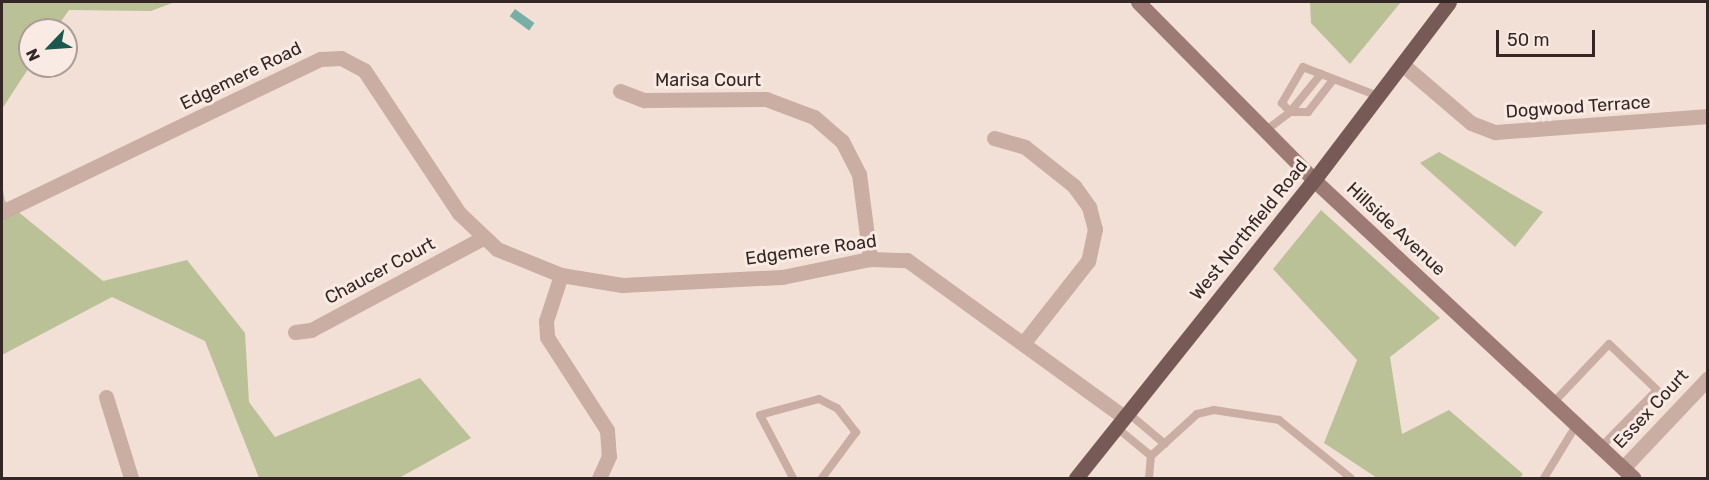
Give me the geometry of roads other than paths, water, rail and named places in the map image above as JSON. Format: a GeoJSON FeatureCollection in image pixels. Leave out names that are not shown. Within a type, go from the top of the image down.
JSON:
{"type":"FeatureCollection","features":[{"type":"Feature","properties":{"kind":"main road","name":"West Northfield Road"},"geometry":{"type":"LineString","coordinates":[[1076,478],[1314,180],[1449,2]]}},
{"type":"Feature","properties":{"kind":"street","name":"Hillside Avenue"},"geometry":{"type":"LineString","coordinates":[[1138,2],[1314,180],[1629,473]]}},
{"type":"Feature","properties":{"kind":"street","name":"Edgemere Road"},"geometry":{"type":"LineString","coordinates":[[2,212],[333,57],[364,70],[481,239],[561,275],[622,285],[665,285],[782,277],[870,259],[920,265],[1025,341],[1123,419]]}},
{"type":"Feature","properties":{"kind":"street","name":"Dogwood Terrace"},"geometry":{"type":"LineString","coordinates":[[1402,64],[1471,123],[1495,132],[1707,116]]}},
{"type":"Feature","properties":{"kind":"street","name":"Marisa Court"},"geometry":{"type":"LineString","coordinates":[[620,91],[644,100],[766,99],[814,117],[842,141],[859,174],[870,259]]}},
{"type":"Feature","properties":{"kind":"street"},"geometry":{"type":"LineString","coordinates":[[994,138],[1025,147],[1074,186],[1089,207],[1095,229],[1088,261],[1025,341]]}},
{"type":"Feature","properties":{"kind":"street","name":"Chaucer Court"},"geometry":{"type":"LineString","coordinates":[[295,332],[311,330],[481,239]]}},
{"type":"Feature","properties":{"kind":"street"},"geometry":{"type":"LineString","coordinates":[[561,275],[546,321],[547,338],[601,418],[610,445],[599,478]]}},
{"type":"Feature","properties":{"kind":"street","name":"Essex Court"},"geometry":{"type":"LineString","coordinates":[[1629,473],[1707,378]]}},
{"type":"Feature","properties":{"kind":"street"},"geometry":{"type":"LineString","coordinates":[[106,397],[131,478]]}},
{"type":"Feature","properties":{"kind":"lane"},"geometry":{"type":"LineString","coordinates":[[1332,81],[1308,112],[1290,112],[1282,103],[1303,67],[1332,81],[1378,96]]}},
{"type":"Feature","properties":{"kind":"lane"},"geometry":{"type":"LineString","coordinates":[[1265,131],[1290,112],[1321,74]]}},
{"type":"Feature","properties":{"kind":"lane"},"geometry":{"type":"LineString","coordinates":[[1553,403],[1609,344],[1657,390],[1601,447]]}},
{"type":"Feature","properties":{"kind":"lane"},"geometry":{"type":"LineString","coordinates":[[793,478],[760,415],[819,399],[837,408],[856,432],[822,478]]}},
{"type":"Feature","properties":{"kind":"lane"},"geometry":{"type":"LineString","coordinates":[[1151,456],[1197,414],[1214,410],[1279,420],[1351,478]]}},
{"type":"Feature","properties":{"kind":"lane"},"geometry":{"type":"LineString","coordinates":[[1123,419],[1165,444]]}},
{"type":"Feature","properties":{"kind":"lane"},"geometry":{"type":"LineString","coordinates":[[1123,419],[1151,456],[1149,478]]}},
{"type":"Feature","properties":{"kind":"lane"},"geometry":{"type":"LineString","coordinates":[[1544,478],[1577,424]]}},
{"type":"Feature","properties":{"kind":"water"},"geometry":{"type":"Polygon","coordinates":[[[515,9],[534,23],[529,30],[510,16],[515,9]]]}}]}
